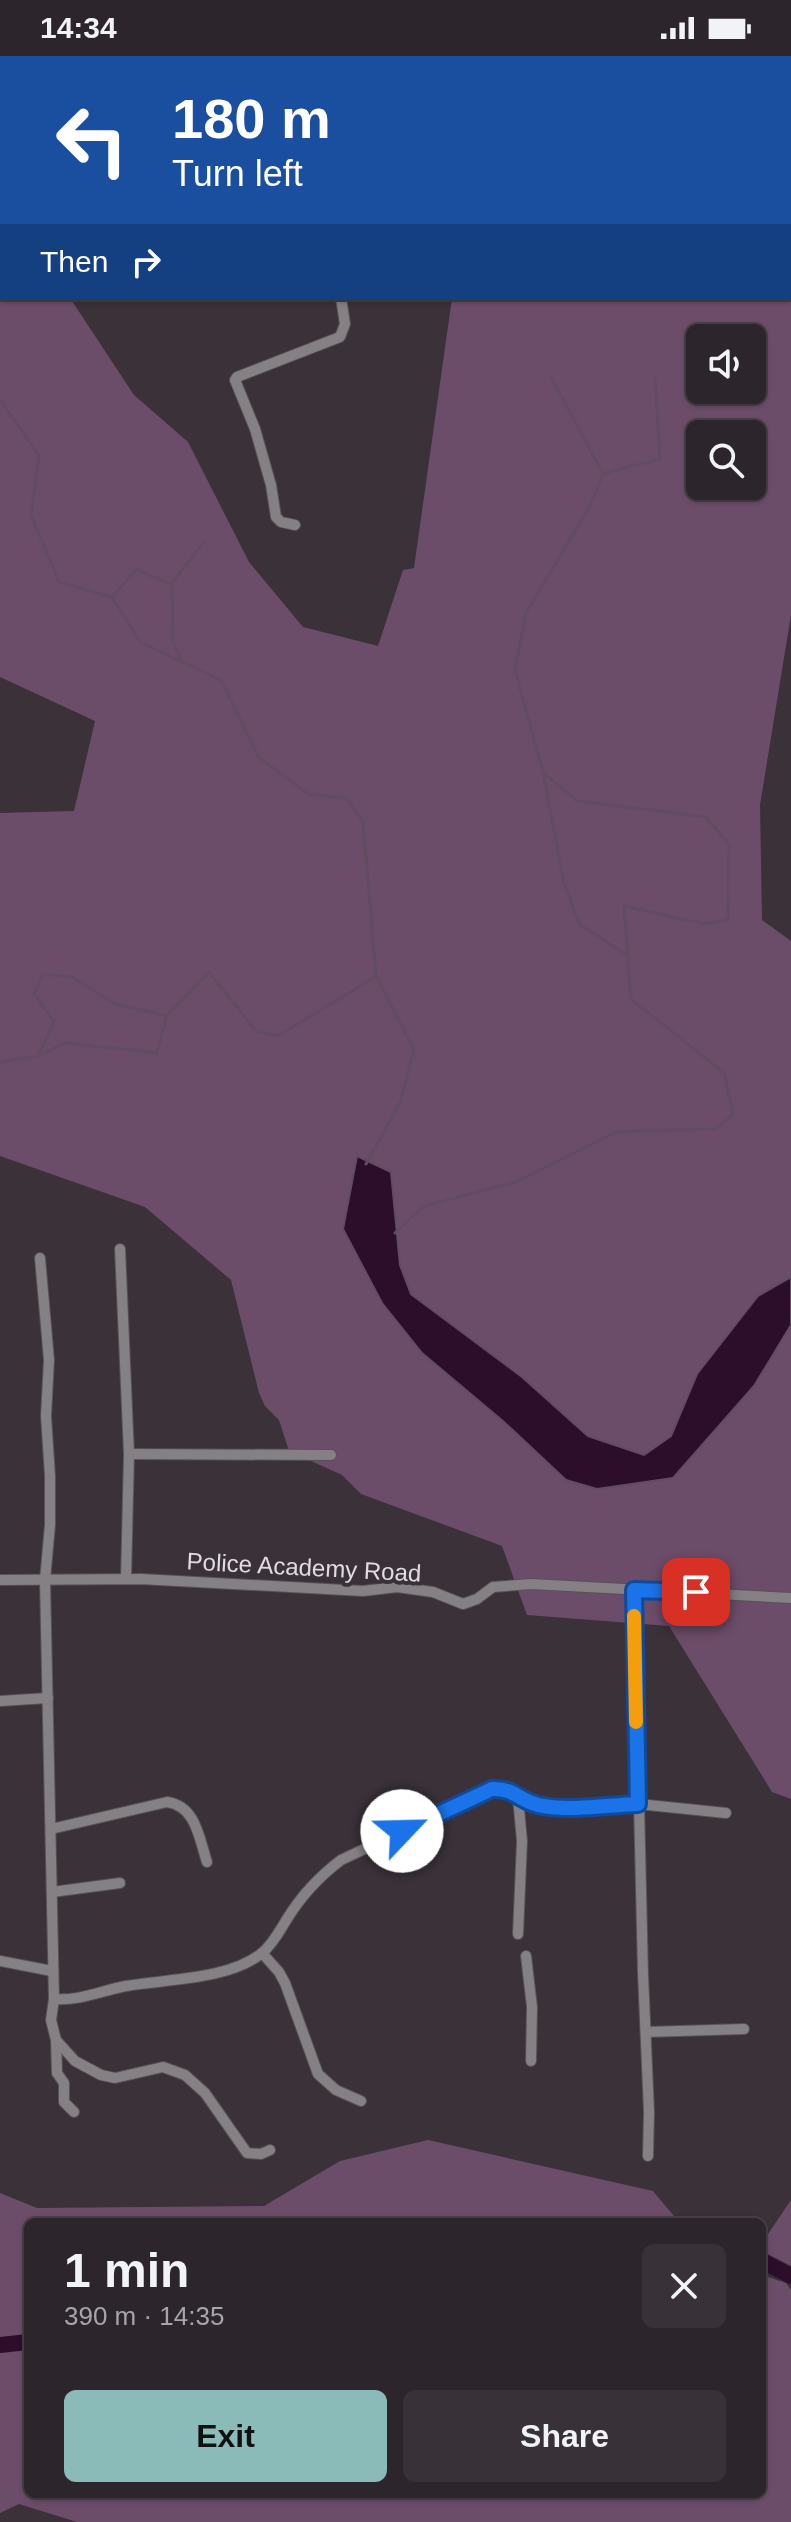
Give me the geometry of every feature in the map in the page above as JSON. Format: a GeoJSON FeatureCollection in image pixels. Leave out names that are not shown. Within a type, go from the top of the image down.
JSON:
{"type":"FeatureCollection","features":[{"type":"Feature","properties":{"kind":"street"},"geometry":{"type":"LineString","coordinates":[[295,525],[281,522],[276,517],[271,485],[255,429],[235,380],[340,337],[345,324],[341,300]]}},
{"type":"Feature","properties":{"kind":"street"},"geometry":{"type":"LineString","coordinates":[[120,1249],[129,1454],[126,1579]]}},
{"type":"Feature","properties":{"kind":"street"},"geometry":{"type":"LineString","coordinates":[[40,1258],[49,1360],[46,1416],[50,1525],[45,1580],[54,1999],[51,2020],[56,2040],[57,2073],[64,2083],[64,2102],[74,2112]]}},
{"type":"Feature","properties":{"kind":"street"},"geometry":{"type":"LineString","coordinates":[[129,1454],[331,1455]]}},
{"type":"Feature","properties":{"kind":"street","name":"Police Academy Road"},"geometry":{"type":"LineString","coordinates":[[0,1580],[126,1579],[363,1591],[397,1587],[433,1592],[463,1604],[477,1599],[493,1587],[519,1585],[791,1598]]}},
{"type":"Feature","properties":{"kind":"street"},"geometry":{"type":"LineString","coordinates":[[634,1590],[648,2156]]}},
{"type":"Feature","properties":{"kind":"street"},"geometry":{"type":"LineString","coordinates":[[0,1701],[48,1698]]}},
{"type":"Feature","properties":{"kind":"street"},"geometry":{"type":"LineString","coordinates":[[54,1999],[69,2000],[128,1986],[194,1978],[231,1968],[262,1953],[281,1931],[302,1897],[341,1860],[492,1789],[506,1788],[531,1804],[548,1807],[638,1804],[726,1813]]}},
{"type":"Feature","properties":{"kind":"street"},"geometry":{"type":"LineString","coordinates":[[518,1798],[522,1841],[518,1934]]}},
{"type":"Feature","properties":{"kind":"street"},"geometry":{"type":"LineString","coordinates":[[51,1829],[167,1802],[179,1804],[192,1818],[207,1862]]}},
{"type":"Feature","properties":{"kind":"street"},"geometry":{"type":"LineString","coordinates":[[52,1892],[120,1883]]}},
{"type":"Feature","properties":{"kind":"street"},"geometry":{"type":"LineString","coordinates":[[262,1953],[285,1983],[318,2074],[336,2090],[361,2101]]}},
{"type":"Feature","properties":{"kind":"street"},"geometry":{"type":"LineString","coordinates":[[526,1956],[532,2007],[531,2061]]}},
{"type":"Feature","properties":{"kind":"street"},"geometry":{"type":"LineString","coordinates":[[0,1961],[52,1971]]}},
{"type":"Feature","properties":{"kind":"street"},"geometry":{"type":"LineString","coordinates":[[646,2032],[744,2029]]}},
{"type":"Feature","properties":{"kind":"street"},"geometry":{"type":"LineString","coordinates":[[56,2040],[75,2061],[101,2075],[115,2078],[163,2067],[185,2075],[205,2093],[247,2153],[261,2154],[270,2150]]}},
{"type":"Feature","properties":{"kind":"shaded area"},"geometry":{"type":"Polygon","coordinates":[[[0,300],[71,300],[134,395],[188,442],[249,562],[303,627],[378,646],[403,570],[414,568],[452,300],[791,300],[791,615],[760,805],[762,920],[791,941],[791,1799],[772,1792],[669,1626],[527,1615],[502,1546],[361,1494],[342,1475],[289,1451],[279,1420],[265,1406],[259,1393],[231,1280],[145,1207],[0,1156],[0,813],[74,811],[95,721],[0,677],[0,300]]]}},
{"type":"Feature","properties":{"kind":"shaded area"},"geometry":{"type":"Polygon","coordinates":[[[357,1156],[391,1172],[400,1265],[411,1294],[522,1377],[588,1436],[644,1455],[671,1436],[697,1374],[758,1296],[791,1277],[791,1325],[754,1386],[673,1478],[597,1489],[566,1480],[504,1422],[422,1353],[382,1303],[343,1229],[357,1156]]]}},
{"type":"Feature","properties":{"kind":"shaded area"},"geometry":{"type":"Polygon","coordinates":[[[428,2140],[653,2191],[676,2218],[24,2218],[24,2498],[766,2498],[766,2276],[786,2283],[791,2290],[791,2522],[77,2522],[19,2504],[0,2513],[0,2193],[37,2208],[264,2206],[340,2161],[428,2140]]]}},
{"type":"Feature","properties":{"kind":"shaded area"},"geometry":{"type":"Polygon","coordinates":[[[791,2200],[791,2266],[766,2253],[766,2237],[791,2200]]]}},
{"type":"Feature","properties":{"kind":"waterway"},"geometry":{"type":"LineString","coordinates":[[605,473],[660,459],[655,376]]}},
{"type":"Feature","properties":{"kind":"waterway"},"geometry":{"type":"LineString","coordinates":[[395,1233],[424,1206],[516,1182],[616,1132],[716,1129],[733,1114],[724,1073],[631,999],[624,906],[704,924],[728,920],[729,845],[706,817],[577,801],[543,772],[515,670],[526,613],[590,506],[603,474],[551,377]]}},
{"type":"Feature","properties":{"kind":"waterway"},"geometry":{"type":"LineString","coordinates":[[0,400],[39,455],[31,515],[59,582],[112,597],[140,642],[221,680],[259,758],[309,794],[346,798],[363,821],[376,976],[414,1050],[400,1103],[366,1164]]}},
{"type":"Feature","properties":{"kind":"waterway"},"geometry":{"type":"LineString","coordinates":[[182,662],[173,641],[172,583],[204,542]]}},
{"type":"Feature","properties":{"kind":"waterway"},"geometry":{"type":"LineString","coordinates":[[112,597],[136,570],[170,583]]}},
{"type":"Feature","properties":{"kind":"waterway"},"geometry":{"type":"LineString","coordinates":[[543,772],[564,883],[579,924],[628,956]]}},
{"type":"Feature","properties":{"kind":"waterway"},"geometry":{"type":"LineString","coordinates":[[0,1062],[38,1056],[65,1043],[157,1053],[167,1015],[209,972],[256,1031],[278,1036],[375,977]]}},
{"type":"Feature","properties":{"kind":"waterway"},"geometry":{"type":"LineString","coordinates":[[38,1056],[54,1021],[34,994],[43,974],[72,977],[115,1004],[165,1015]]}},
{"type":"Feature","properties":{"kind":"waterway"},"geometry":{"type":"LineString","coordinates":[[766,2263],[791,2276]]}},
{"type":"Feature","properties":{"kind":"waterway"},"geometry":{"type":"LineString","coordinates":[[0,2345],[24,2342]]}},
{"type":"Feature","properties":{"kind":"slow traffic"},"geometry":{"type":"LineString","coordinates":[[634,1616],[636,1722]]}},
{"type":"Feature","properties":{"kind":"route"},"geometry":{"type":"LineString","coordinates":[[402,1831],[492,1789],[506,1788],[531,1804],[548,1807],[638,1804],[634,1590],[696,1592]]}}]}
